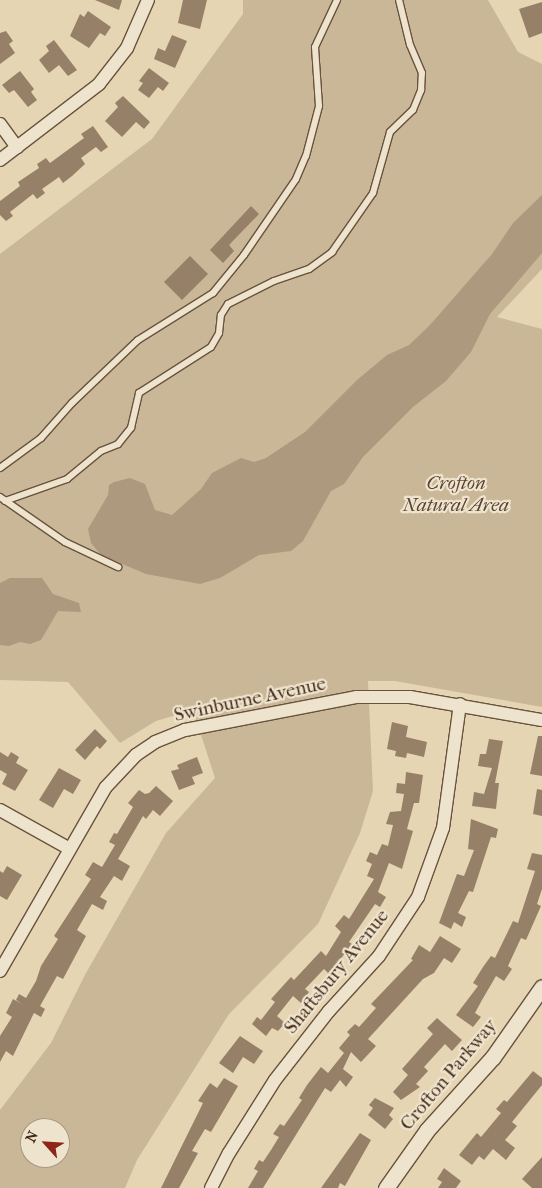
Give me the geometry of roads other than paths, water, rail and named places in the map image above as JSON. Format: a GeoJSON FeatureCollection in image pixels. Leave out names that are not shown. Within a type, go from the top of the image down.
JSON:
{"type":"FeatureCollection","features":[{"type":"Feature","properties":{"kind":"street"},"geometry":{"type":"LineString","coordinates":[[0,160],[99,84],[127,48],[148,0]]}},
{"type":"Feature","properties":{"kind":"street"},"geometry":{"type":"LineString","coordinates":[[0,124],[17,146]]}},
{"type":"Feature","properties":{"kind":"street","name":"Swinburne Avenue"},"geometry":{"type":"LineString","coordinates":[[0,972],[106,787],[121,769],[155,742],[184,730],[356,697],[410,697],[460,704],[542,720]]}},
{"type":"Feature","properties":{"kind":"street","name":"Shaftsbury Avenue"},"geometry":{"type":"LineString","coordinates":[[211,1188],[229,1153],[275,1080],[329,1011],[379,956],[418,897],[442,828],[460,704]]}},
{"type":"Feature","properties":{"kind":"street"},"geometry":{"type":"LineString","coordinates":[[0,810],[70,849]]}},
{"type":"Feature","properties":{"kind":"street","name":"Crofton Parkway"},"geometry":{"type":"LineString","coordinates":[[386,1188],[427,1130],[493,1057],[542,987]]}},
{"type":"Feature","properties":{"kind":"lane"},"geometry":{"type":"LineString","coordinates":[[0,468],[41,438],[72,403],[138,340],[213,293],[244,255],[296,179],[306,156],[319,106],[315,47],[337,0]]}},
{"type":"Feature","properties":{"kind":"lane"},"geometry":{"type":"LineString","coordinates":[[3,499],[67,479],[101,451],[118,444],[131,428],[139,393],[211,347],[219,333],[221,315],[228,304],[274,281],[321,263],[337,246],[373,193],[390,132],[412,110],[422,90],[422,73],[410,45],[399,0]]}},
{"type":"Feature","properties":{"kind":"lane"},"geometry":{"type":"LineString","coordinates":[[3,499],[65,542],[118,567]]}},
{"type":"Feature","properties":{"kind":"park label","name":"Crofton Natural Area"},"geometry":{"type":"Point","coordinates":[456,495]}}]}
